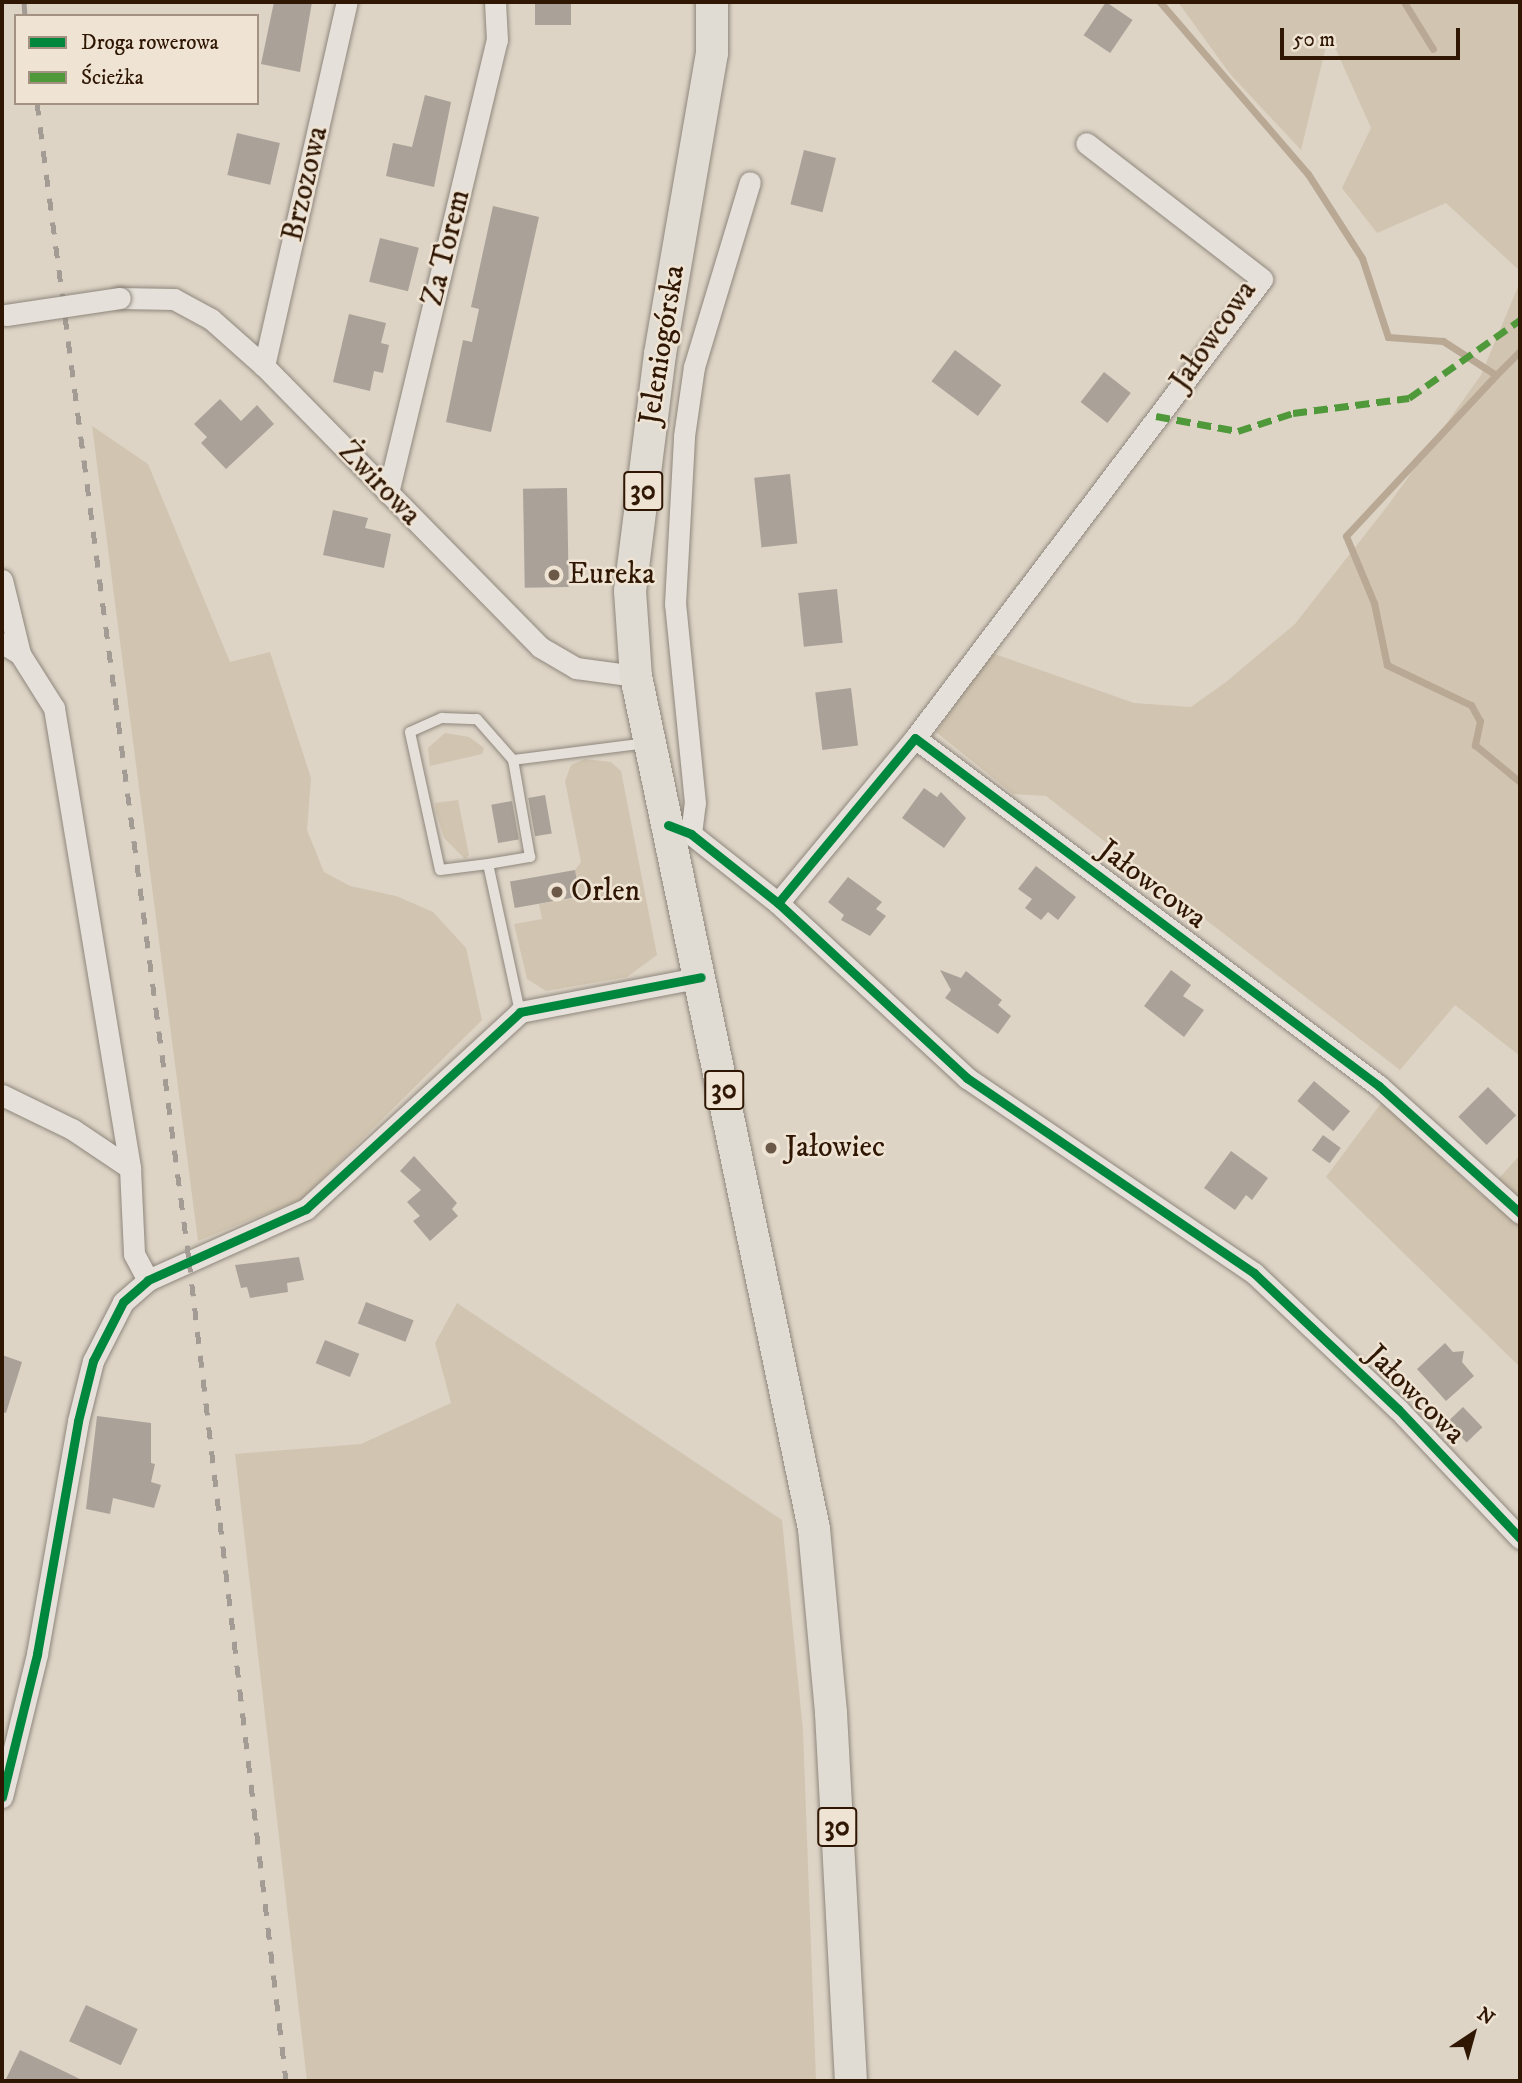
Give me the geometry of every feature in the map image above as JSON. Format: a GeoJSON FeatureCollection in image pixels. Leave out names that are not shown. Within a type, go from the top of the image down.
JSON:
{"type":"FeatureCollection","features":[{"type":"Feature","properties":{"kind":"main road","name":"Jeleniogórska"},"geometry":{"type":"LineString","coordinates":[[701,977],[680,830],[650,743],[636,676],[630,591],[660,354],[712,53],[712,2]]}},
{"type":"Feature","properties":{"kind":"main road","name":"30"},"geometry":{"type":"LineString","coordinates":[[701,977],[820,1573],[851,2081]]}},
{"type":"Feature","properties":{"kind":"street","name":"Brzozowa"},"geometry":{"type":"LineString","coordinates":[[264,366],[347,2]]}},
{"type":"Feature","properties":{"kind":"street","name":"Za Torem"},"geometry":{"type":"LineString","coordinates":[[388,492],[498,40],[495,2]]}},
{"type":"Feature","properties":{"kind":"street","name":"Jałowcowa"},"geometry":{"type":"LineString","coordinates":[[778,903],[915,738],[1262,279],[1086,143]]}},
{"type":"Feature","properties":{"kind":"street"},"geometry":{"type":"LineString","coordinates":[[680,830],[695,803],[675,604],[683,450],[694,366],[750,182]]}},
{"type":"Feature","properties":{"kind":"street","name":"Żwirowa"},"geometry":{"type":"LineString","coordinates":[[4,315],[120,298],[160,296],[185,303],[264,366],[540,648],[576,668],[636,676]]}},
{"type":"Feature","properties":{"kind":"street"},"geometry":{"type":"LineString","coordinates":[[2,580],[11,649],[54,708],[130,1168],[134,1254],[148,1280]]}},
{"type":"Feature","properties":{"kind":"street","name":"Jałowcowa"},"geometry":{"type":"LineString","coordinates":[[915,738],[1379,1087],[1520,1213]]}},
{"type":"Feature","properties":{"kind":"street","name":"Jałowcowa"},"geometry":{"type":"LineString","coordinates":[[680,830],[778,903],[967,1078],[1254,1273],[1398,1409],[1520,1538]]}},
{"type":"Feature","properties":{"kind":"street"},"geometry":{"type":"LineString","coordinates":[[2,1797],[37,1654],[93,1362],[123,1302],[148,1280],[306,1209],[520,1012],[701,977]]}},
{"type":"Feature","properties":{"kind":"street"},"geometry":{"type":"LineString","coordinates":[[2,1095],[72,1129],[130,1168]]}},
{"type":"Feature","properties":{"kind":"lane"},"geometry":{"type":"LineString","coordinates":[[442,718],[477,719],[513,760],[530,857],[440,870],[410,732],[442,718]]}},
{"type":"Feature","properties":{"kind":"lane"},"geometry":{"type":"LineString","coordinates":[[513,760],[650,743]]}},
{"type":"Feature","properties":{"kind":"lane"},"geometry":{"type":"LineString","coordinates":[[488,864],[520,1012]]}},
{"type":"Feature","properties":{"kind":"shaded area"},"geometry":{"type":"Polygon","coordinates":[[[1178,2],[1519,2],[1520,271],[1446,203],[1377,233],[1342,188],[1371,128],[1329,34],[1301,150],[1230,74],[1178,2]]]}},
{"type":"Feature","properties":{"kind":"shaded area"},"geometry":{"type":"Polygon","coordinates":[[[1520,282],[1520,1056],[1455,1005],[1400,1070],[1046,796],[1013,794],[936,732],[992,653],[1134,703],[1191,707],[1226,682],[1295,624],[1389,504],[1481,375],[1520,282]]]}},
{"type":"Feature","properties":{"kind":"shaded area"},"geometry":{"type":"Polygon","coordinates":[[[92,426],[148,464],[230,662],[270,652],[311,778],[307,830],[324,872],[350,886],[396,896],[433,912],[466,948],[482,1020],[302,1199],[198,1241],[92,426]]]}},
{"type":"Feature","properties":{"kind":"shaded area"},"geometry":{"type":"Polygon","coordinates":[[[445,733],[469,737],[484,748],[482,754],[430,766],[428,748],[445,733]]]}},
{"type":"Feature","properties":{"kind":"shaded area"},"geometry":{"type":"Polygon","coordinates":[[[585,759],[611,762],[621,771],[657,955],[627,977],[546,991],[527,979],[514,924],[542,919],[539,904],[580,897],[575,870],[581,862],[565,781],[571,765],[585,759]]]}},
{"type":"Feature","properties":{"kind":"shaded area"},"geometry":{"type":"Polygon","coordinates":[[[458,800],[469,855],[465,859],[444,838],[436,812],[435,803],[458,800]]]}},
{"type":"Feature","properties":{"kind":"shaded area"},"geometry":{"type":"Polygon","coordinates":[[[1382,1102],[1483,1196],[1520,1155],[1520,1367],[1326,1177],[1382,1102]]]}},
{"type":"Feature","properties":{"kind":"shaded area"},"geometry":{"type":"Polygon","coordinates":[[[457,1303],[782,1520],[803,1731],[816,2081],[307,2081],[235,1454],[361,1444],[451,1403],[435,1343],[457,1303]]]}},
{"type":"Feature","properties":{"kind":"building"},"geometry":{"type":"Polygon","coordinates":[[[274,2],[312,2],[300,72],[261,64],[274,2]]]}},
{"type":"Feature","properties":{"kind":"building"},"geometry":{"type":"Polygon","coordinates":[[[535,2],[571,2],[571,25],[535,25],[535,2]]]}},
{"type":"Feature","properties":{"kind":"building"},"geometry":{"type":"Polygon","coordinates":[[[1106,2],[1133,20],[1110,53],[1084,35],[1106,2]]]}},
{"type":"Feature","properties":{"kind":"building"},"geometry":{"type":"Polygon","coordinates":[[[425,95],[451,102],[434,187],[386,176],[393,143],[412,147],[425,95]]]}},
{"type":"Feature","properties":{"kind":"building"},"geometry":{"type":"Polygon","coordinates":[[[237,133],[280,143],[270,185],[227,175],[237,133]]]}},
{"type":"Feature","properties":{"kind":"building"},"geometry":{"type":"Polygon","coordinates":[[[804,150],[836,158],[822,212],[790,204],[804,150]]]}},
{"type":"Feature","properties":{"kind":"building"},"geometry":{"type":"Polygon","coordinates":[[[493,206],[539,217],[491,432],[446,422],[463,340],[472,342],[479,309],[471,307],[493,206]]]}},
{"type":"Feature","properties":{"kind":"building"},"geometry":{"type":"Polygon","coordinates":[[[380,238],[419,248],[408,291],[369,282],[380,238]]]}},
{"type":"Feature","properties":{"kind":"building"},"geometry":{"type":"Polygon","coordinates":[[[349,314],[386,323],[381,343],[389,345],[383,373],[374,371],[370,391],[333,382],[349,314]]]}},
{"type":"Feature","properties":{"kind":"building"},"geometry":{"type":"Polygon","coordinates":[[[955,350],[1001,385],[978,416],[932,381],[955,350]]]}},
{"type":"Feature","properties":{"kind":"building"},"geometry":{"type":"Polygon","coordinates":[[[1104,372],[1131,393],[1107,423],[1081,402],[1104,372]]]}},
{"type":"Feature","properties":{"kind":"building"},"geometry":{"type":"Polygon","coordinates":[[[220,399],[241,421],[257,405],[274,424],[226,469],[201,443],[207,437],[194,424],[220,399]]]}},
{"type":"Feature","properties":{"kind":"building"},"geometry":{"type":"Polygon","coordinates":[[[790,474],[797,544],[762,547],[754,478],[790,474]]]}},
{"type":"Feature","properties":{"kind":"building"},"geometry":{"type":"Polygon","coordinates":[[[567,488],[569,587],[525,588],[523,489],[567,488]]]}},
{"type":"Feature","properties":{"kind":"building"},"geometry":{"type":"Polygon","coordinates":[[[333,510],[368,518],[365,528],[391,534],[384,568],[323,555],[333,510]]]}},
{"type":"Feature","properties":{"kind":"building"},"geometry":{"type":"Polygon","coordinates":[[[837,589],[843,643],[804,647],[798,593],[837,589]]]}},
{"type":"Feature","properties":{"kind":"building"},"geometry":{"type":"Polygon","coordinates":[[[851,688],[858,746],[822,750],[815,692],[851,688]]]}},
{"type":"Feature","properties":{"kind":"building"},"geometry":{"type":"Polygon","coordinates":[[[924,788],[937,797],[941,792],[966,818],[944,848],[902,818],[924,788]]]}},
{"type":"Feature","properties":{"kind":"building"},"geometry":{"type":"Polygon","coordinates":[[[545,795],[552,833],[535,836],[528,798],[545,795]]]}},
{"type":"Feature","properties":{"kind":"building"},"geometry":{"type":"Polygon","coordinates":[[[512,801],[519,839],[498,843],[491,805],[512,801]]]}},
{"type":"Feature","properties":{"kind":"building"},"geometry":{"type":"Polygon","coordinates":[[[1036,866],[1076,897],[1058,920],[1048,912],[1041,920],[1025,908],[1032,899],[1018,889],[1036,866]]]}},
{"type":"Feature","properties":{"kind":"building"},"geometry":{"type":"Polygon","coordinates":[[[575,870],[580,897],[515,908],[510,881],[575,870]]]}},
{"type":"Feature","properties":{"kind":"building"},"geometry":{"type":"Polygon","coordinates":[[[848,877],[882,902],[876,909],[886,916],[870,936],[841,920],[844,915],[828,902],[848,877]]]}},
{"type":"Feature","properties":{"kind":"building"},"geometry":{"type":"Polygon","coordinates":[[[940,970],[961,978],[966,971],[1002,1000],[998,1005],[1011,1016],[998,1034],[945,998],[951,990],[940,970]]]}},
{"type":"Feature","properties":{"kind":"building"},"geometry":{"type":"Polygon","coordinates":[[[1171,970],[1191,985],[1183,996],[1204,1010],[1184,1037],[1144,1006],[1171,970]]]}},
{"type":"Feature","properties":{"kind":"building"},"geometry":{"type":"Polygon","coordinates":[[[1314,1081],[1350,1111],[1333,1131],[1297,1101],[1314,1081]]]}},
{"type":"Feature","properties":{"kind":"building"},"geometry":{"type":"Polygon","coordinates":[[[1488,1087],[1516,1115],[1487,1145],[1458,1117],[1488,1087]]]}},
{"type":"Feature","properties":{"kind":"building"},"geometry":{"type":"Polygon","coordinates":[[[1323,1135],[1341,1148],[1330,1163],[1312,1150],[1323,1135]]]}},
{"type":"Feature","properties":{"kind":"building"},"geometry":{"type":"Polygon","coordinates":[[[1231,1151],[1268,1178],[1252,1200],[1246,1195],[1235,1210],[1204,1188],[1231,1151]]]}},
{"type":"Feature","properties":{"kind":"building"},"geometry":{"type":"Polygon","coordinates":[[[414,1156],[457,1203],[452,1209],[458,1216],[430,1241],[413,1221],[420,1216],[407,1202],[421,1190],[400,1171],[414,1156]]]}},
{"type":"Feature","properties":{"kind":"building"},"geometry":{"type":"Polygon","coordinates":[[[299,1257],[304,1280],[287,1283],[288,1292],[250,1298],[247,1287],[241,1288],[235,1265],[299,1257]]]}},
{"type":"Feature","properties":{"kind":"building"},"geometry":{"type":"Polygon","coordinates":[[[366,1302],[414,1320],[405,1342],[358,1323],[366,1302]]]}},
{"type":"Feature","properties":{"kind":"building"},"geometry":{"type":"Polygon","coordinates":[[[325,1340],[359,1354],[350,1377],[316,1363],[325,1340]]]}},
{"type":"Feature","properties":{"kind":"building"},"geometry":{"type":"Polygon","coordinates":[[[1445,1343],[1453,1352],[1464,1351],[1462,1362],[1474,1376],[1446,1401],[1417,1369],[1445,1343]]]}},
{"type":"Feature","properties":{"kind":"building"},"geometry":{"type":"Polygon","coordinates":[[[2,1355],[22,1362],[6,1413],[2,1412],[2,1355]]]}},
{"type":"Feature","properties":{"kind":"building"},"geometry":{"type":"Polygon","coordinates":[[[1463,1407],[1482,1427],[1467,1442],[1447,1422],[1463,1407]]]}},
{"type":"Feature","properties":{"kind":"building"},"geometry":{"type":"Polygon","coordinates":[[[97,1416],[151,1423],[151,1463],[155,1464],[151,1482],[161,1485],[154,1508],[113,1498],[110,1514],[86,1509],[97,1416]]]}},
{"type":"Feature","properties":{"kind":"building"},"geometry":{"type":"Polygon","coordinates":[[[86,2005],[138,2029],[121,2065],[69,2041],[86,2005]]]}},
{"type":"Feature","properties":{"kind":"building"},"geometry":{"type":"Polygon","coordinates":[[[20,2050],[84,2081],[5,2081],[20,2050]]]}},
{"type":"Feature","properties":{"kind":"waterway"},"geometry":{"type":"LineString","coordinates":[[1160,2],[1308,174],[1362,258],[1388,337],[1443,341],[1496,375],[1346,536],[1374,603],[1387,665],[1471,705],[1480,721],[1475,745],[1520,782]]}},
{"type":"Feature","properties":{"kind":"waterway"},"geometry":{"type":"LineString","coordinates":[[1404,2],[1433,49]]}},
{"type":"Feature","properties":{"kind":"waterway"},"geometry":{"type":"LineString","coordinates":[[1496,375],[1520,351]]}},
{"type":"Feature","properties":{"kind":"railway"},"geometry":{"type":"LineString","coordinates":[[24,2],[25,14]]}},
{"type":"Feature","properties":{"kind":"railway"},"geometry":{"type":"LineString","coordinates":[[37,105],[189,1260],[286,2081]]}},
{"type":"Feature","properties":{"kind":"marked path"},"geometry":{"type":"LineString","coordinates":[[1156,416],[1238,431],[1293,413],[1409,398],[1520,320]]}},
{"type":"Feature","properties":{"kind":"cycle path"},"geometry":{"type":"LineString","coordinates":[[778,903],[915,738],[1379,1086],[1520,1213]]}},
{"type":"Feature","properties":{"kind":"cycle path"},"geometry":{"type":"LineString","coordinates":[[668,825],[691,834],[778,903],[967,1078],[1254,1273],[1398,1409],[1520,1538]]}},
{"type":"Feature","properties":{"kind":"cycle path"},"geometry":{"type":"LineString","coordinates":[[2,1797],[37,1654],[78,1421],[93,1361],[123,1302],[148,1280],[306,1209],[520,1012],[701,977]]}},
{"type":"Feature","properties":{"kind":"place","name":"Eureka"},"geometry":{"type":"Point","coordinates":[554,575]}},
{"type":"Feature","properties":{"kind":"place","name":"Orlen"},"geometry":{"type":"Point","coordinates":[557,892]}},
{"type":"Feature","properties":{"kind":"place","name":"Jałowiec"},"geometry":{"type":"Point","coordinates":[771,1148]}}]}
